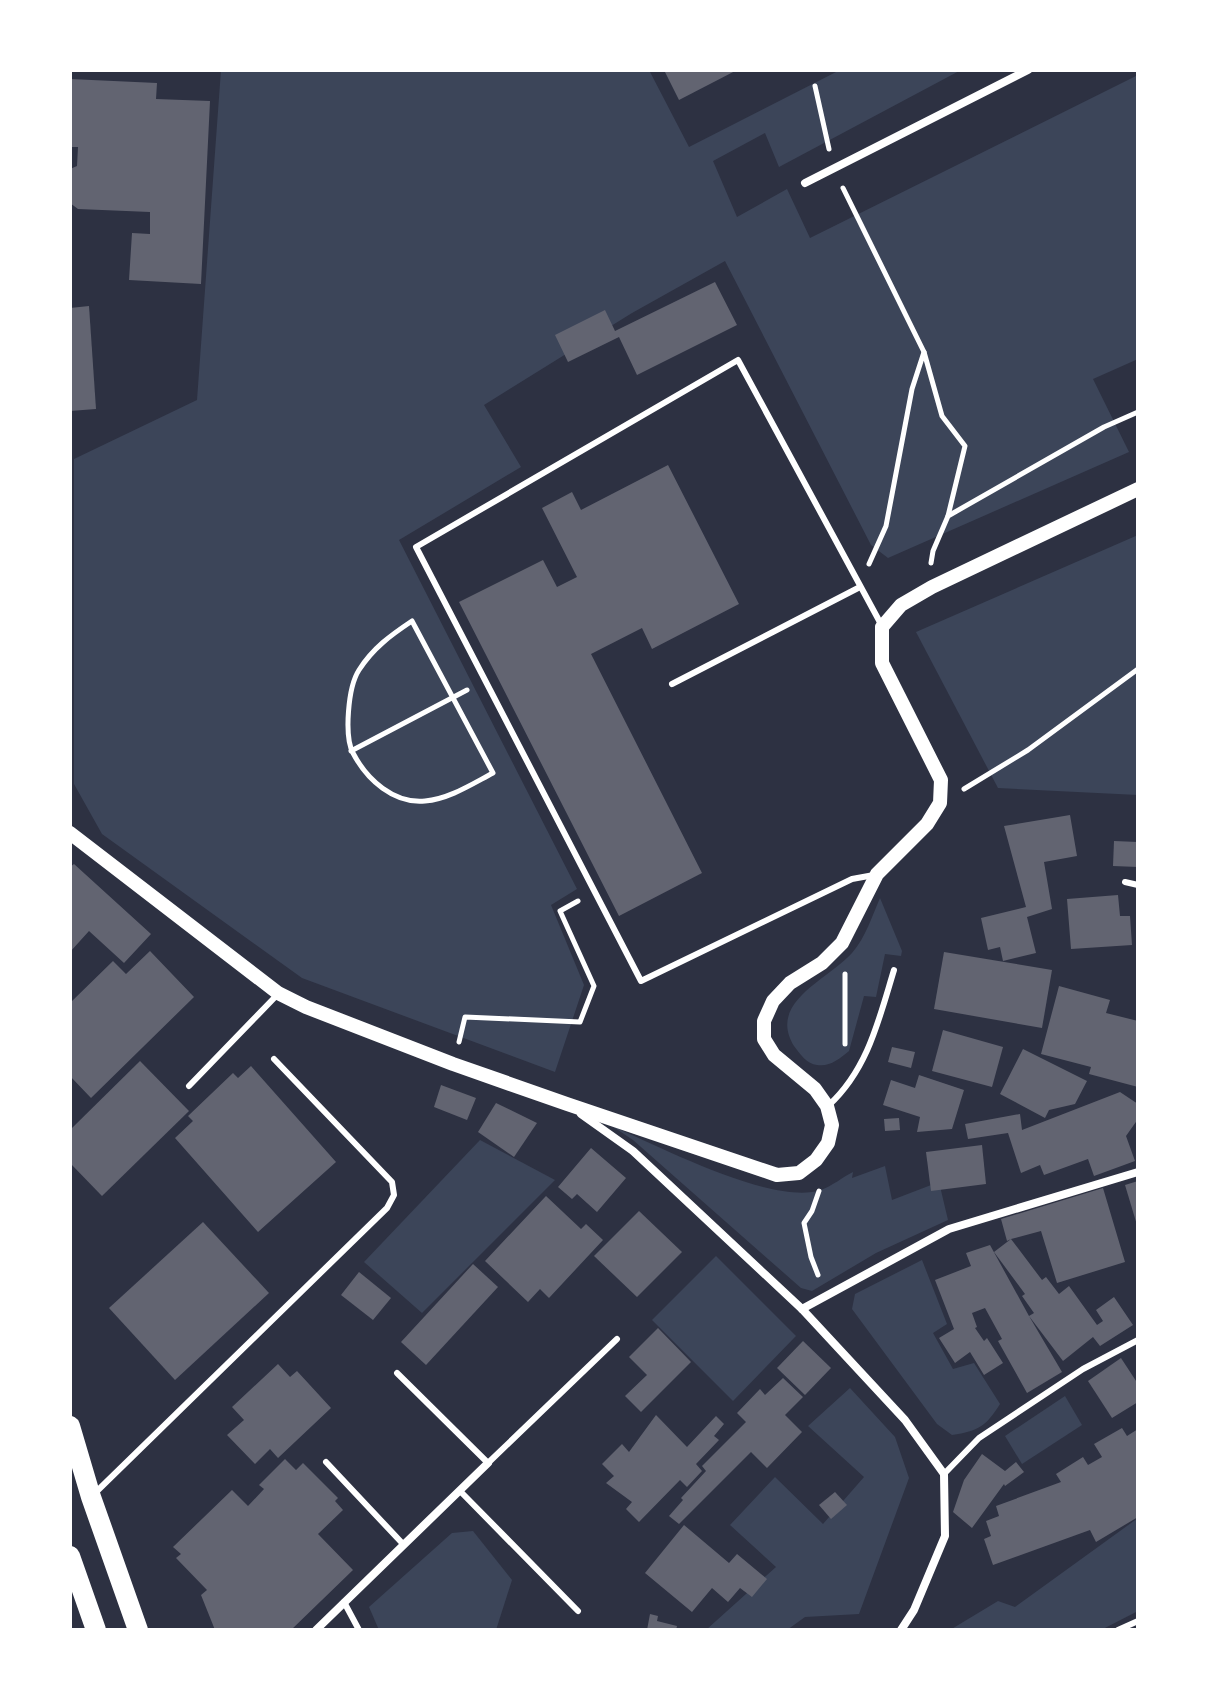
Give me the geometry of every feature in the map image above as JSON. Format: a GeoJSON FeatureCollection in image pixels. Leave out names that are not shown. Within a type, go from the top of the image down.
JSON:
{"type":"FeatureCollection","features":[{"type":"Feature","properties":{"kind":"main road"},"geometry":{"type":"LineString","coordinates":[[70,1426],[91,1497],[138,1630]]}},
{"type":"Feature","properties":{"kind":"main road"},"geometry":{"type":"LineString","coordinates":[[70,1556],[96,1630]]}},
{"type":"Feature","properties":{"kind":"street"},"geometry":{"type":"LineString","coordinates":[[805,183],[1028,70]]}},
{"type":"Feature","properties":{"kind":"street"},"geometry":{"type":"LineString","coordinates":[[70,833],[278,993],[306,1007],[423,1053],[777,1175],[799,1173],[816,1160],[828,1143],[832,1125],[827,1106],[815,1089],[774,1055],[764,1039],[764,1021],[773,1001],[790,983],[822,963],[842,943],[877,874],[927,824],[940,803],[941,780],[882,663],[882,627],[901,605],[932,587],[1138,489]]}},
{"type":"Feature","properties":{"kind":"street"},"geometry":{"type":"LineString","coordinates":[[567,1104],[633,1151],[802,1309],[905,1420],[944,1474],[945,1536],[914,1610],[901,1630]]}},
{"type":"Feature","properties":{"kind":"street"},"geometry":{"type":"LineString","coordinates":[[802,1309],[949,1229],[1138,1172]]}},
{"type":"Feature","properties":{"kind":"street"},"geometry":{"type":"LineString","coordinates":[[316,1630],[488,1463]]}},
{"type":"Feature","properties":{"kind":"lane"},"geometry":{"type":"LineString","coordinates":[[877,874],[852,879],[641,981],[416,547],[738,360],[882,627]]}},
{"type":"Feature","properties":{"kind":"lane"},"geometry":{"type":"LineString","coordinates":[[672,684],[860,587]]}},
{"type":"Feature","properties":{"kind":"lane"},"geometry":{"type":"LineString","coordinates":[[1125,882],[1138,885]]}},
{"type":"Feature","properties":{"kind":"lane"},"geometry":{"type":"LineString","coordinates":[[827,1106],[853,1080],[870,1047],[894,970]]}},
{"type":"Feature","properties":{"kind":"lane"},"geometry":{"type":"LineString","coordinates":[[189,1086],[278,993]]}},
{"type":"Feature","properties":{"kind":"lane"},"geometry":{"type":"LineString","coordinates":[[91,1497],[387,1208],[394,1195],[392,1182],[274,1059]]}},
{"type":"Feature","properties":{"kind":"lane"},"geometry":{"type":"LineString","coordinates":[[397,1373],[488,1463],[617,1339]]}},
{"type":"Feature","properties":{"kind":"lane"},"geometry":{"type":"LineString","coordinates":[[944,1474],[979,1438],[1083,1369],[1138,1340]]}},
{"type":"Feature","properties":{"kind":"lane"},"geometry":{"type":"LineString","coordinates":[[326,1462],[403,1544]]}},
{"type":"Feature","properties":{"kind":"lane"},"geometry":{"type":"LineString","coordinates":[[460,1491],[578,1611]]}},
{"type":"Feature","properties":{"kind":"lane"},"geometry":{"type":"LineString","coordinates":[[344,1602],[359,1630]]}},
{"type":"Feature","properties":{"kind":"lane"},"geometry":{"type":"LineString","coordinates":[[1118,1630],[1138,1621]]}},
{"type":"Feature","properties":{"kind":"path"},"geometry":{"type":"LineString","coordinates":[[815,86],[834,168],[924,352],[942,416],[965,446],[948,516],[933,551],[929,572],[932,587]]}},
{"type":"Feature","properties":{"kind":"path"},"geometry":{"type":"LineString","coordinates":[[860,587],[886,526],[912,389],[924,352]]}},
{"type":"Feature","properties":{"kind":"path"},"geometry":{"type":"LineString","coordinates":[[948,516],[1104,427],[1138,412]]}},
{"type":"Feature","properties":{"kind":"path"},"geometry":{"type":"LineString","coordinates":[[412,621],[454,697],[493,773],[461,790],[424,801],[390,795],[369,776],[351,751],[348,710],[357,672],[385,638],[412,621]]}},
{"type":"Feature","properties":{"kind":"path"},"geometry":{"type":"LineString","coordinates":[[940,803],[1028,750],[1138,669]]}},
{"type":"Feature","properties":{"kind":"path"},"geometry":{"type":"LineString","coordinates":[[351,751],[454,697]]}},
{"type":"Feature","properties":{"kind":"path"},"geometry":{"type":"LineString","coordinates":[[458,1043],[465,1017],[580,1022],[594,986],[560,911]]}},
{"type":"Feature","properties":{"kind":"path"},"geometry":{"type":"LineString","coordinates":[[845,969],[845,1049]]}},
{"type":"Feature","properties":{"kind":"path"},"geometry":{"type":"LineString","coordinates":[[816,1160],[823,1180],[812,1211],[804,1223],[811,1257],[826,1295]]}},
{"type":"Feature","properties":{"kind":"shaded area"},"geometry":{"type":"Polygon","coordinates":[[[221,70],[649,70],[689,147],[840,70],[961,70],[779,167],[765,133],[713,161],[737,217],[787,189],[810,238],[1138,75],[1138,359],[1093,379],[1129,452],[888,558],[871,545],[725,261],[632,313],[484,405],[521,467],[399,540],[577,889],[551,905],[584,985],[555,1072],[302,978],[102,834],[74,784],[74,459],[197,400],[221,70]]]}},
{"type":"Feature","properties":{"kind":"shaded area"},"geometry":{"type":"Polygon","coordinates":[[[1138,535],[1138,795],[998,788],[916,632],[1138,535]]]}},
{"type":"Feature","properties":{"kind":"shaded area"},"geometry":{"type":"Polygon","coordinates":[[[880,898],[902,951],[901,956],[885,954],[876,997],[864,996],[849,1051],[830,1064],[813,1064],[794,1046],[788,1030],[788,1017],[804,993],[857,947],[880,898]]]}},
{"type":"Feature","properties":{"kind":"shaded area"},"geometry":{"type":"Polygon","coordinates":[[[612,1126],[716,1172],[774,1190],[800,1193],[821,1190],[853,1172],[852,1178],[885,1166],[892,1200],[939,1182],[948,1220],[876,1253],[812,1291],[801,1288],[633,1140],[612,1126]]]}},
{"type":"Feature","properties":{"kind":"shaded area"},"geometry":{"type":"Polygon","coordinates":[[[480,1140],[555,1180],[422,1313],[364,1262],[480,1140]]]}},
{"type":"Feature","properties":{"kind":"shaded area"},"geometry":{"type":"Polygon","coordinates":[[[716,1256],[796,1336],[733,1401],[652,1320],[716,1256]]]}},
{"type":"Feature","properties":{"kind":"shaded area"},"geometry":{"type":"Polygon","coordinates":[[[922,1260],[947,1324],[933,1333],[953,1369],[974,1363],[1000,1404],[986,1422],[969,1432],[952,1435],[937,1424],[852,1309],[855,1294],[922,1260]]]}},
{"type":"Feature","properties":{"kind":"shaded area"},"geometry":{"type":"Polygon","coordinates":[[[850,1388],[895,1437],[909,1478],[859,1614],[805,1617],[787,1630],[706,1630],[776,1567],[730,1525],[775,1477],[823,1524],[864,1477],[808,1426],[850,1388]]]}},
{"type":"Feature","properties":{"kind":"shaded area"},"geometry":{"type":"Polygon","coordinates":[[[1065,1396],[1082,1425],[1022,1464],[1005,1436],[1065,1396]]]}},
{"type":"Feature","properties":{"kind":"shaded area"},"geometry":{"type":"Polygon","coordinates":[[[1138,1518],[1138,1611],[1101,1630],[950,1630],[998,1601],[1015,1607],[1138,1518]]]}},
{"type":"Feature","properties":{"kind":"shaded area"},"geometry":{"type":"Polygon","coordinates":[[[473,1531],[512,1580],[496,1630],[379,1630],[369,1607],[452,1533],[473,1531]]]}},
{"type":"Feature","properties":{"kind":"building"},"geometry":{"type":"Polygon","coordinates":[[[664,70],[737,70],[679,100],[664,70]]]}},
{"type":"Feature","properties":{"kind":"building"},"geometry":{"type":"Polygon","coordinates":[[[70,79],[157,83],[156,99],[210,101],[201,284],[129,280],[132,233],[150,234],[150,212],[78,209],[70,203],[70,169],[77,166],[78,147],[70,147],[70,79]]]}},
{"type":"Feature","properties":{"kind":"building"},"geometry":{"type":"Polygon","coordinates":[[[715,282],[737,325],[637,375],[619,337],[568,362],[555,335],[605,310],[615,331],[715,282]]]}},
{"type":"Feature","properties":{"kind":"building"},"geometry":{"type":"Polygon","coordinates":[[[89,306],[96,409],[70,411],[70,308],[89,306]]]}},
{"type":"Feature","properties":{"kind":"building"},"geometry":{"type":"Polygon","coordinates":[[[668,465],[739,604],[652,649],[642,628],[591,654],[702,873],[619,916],[459,602],[543,560],[557,587],[577,577],[542,508],[572,492],[581,510],[668,465]]]}},
{"type":"Feature","properties":{"kind":"building"},"geometry":{"type":"Polygon","coordinates":[[[1070,815],[1077,856],[1044,862],[1052,909],[1027,917],[1036,953],[1003,961],[1000,947],[988,950],[981,918],[1026,907],[1004,826],[1070,815]]]}},
{"type":"Feature","properties":{"kind":"building"},"geometry":{"type":"Polygon","coordinates":[[[1114,841],[1138,842],[1138,867],[1113,866],[1114,841]]]}},
{"type":"Feature","properties":{"kind":"building"},"geometry":{"type":"Polygon","coordinates":[[[74,864],[151,934],[124,963],[89,931],[70,952],[70,867],[74,864]]]}},
{"type":"Feature","properties":{"kind":"building"},"geometry":{"type":"Polygon","coordinates":[[[1118,895],[1120,916],[1130,916],[1132,945],[1071,949],[1067,899],[1118,895]]]}},
{"type":"Feature","properties":{"kind":"building"},"geometry":{"type":"Polygon","coordinates":[[[150,951],[194,997],[91,1098],[70,1076],[70,1003],[113,961],[126,974],[150,951]]]}},
{"type":"Feature","properties":{"kind":"building"},"geometry":{"type":"Polygon","coordinates":[[[944,952],[1052,970],[1042,1028],[934,1009],[944,952]]]}},
{"type":"Feature","properties":{"kind":"building"},"geometry":{"type":"Polygon","coordinates":[[[1059,986],[1110,1000],[1106,1013],[1138,1021],[1138,1087],[1089,1074],[1091,1067],[1041,1054],[1059,986]]]}},
{"type":"Feature","properties":{"kind":"building"},"geometry":{"type":"Polygon","coordinates":[[[943,1030],[1003,1047],[992,1087],[932,1071],[943,1030]]]}},
{"type":"Feature","properties":{"kind":"building"},"geometry":{"type":"Polygon","coordinates":[[[892,1047],[915,1052],[911,1068],[888,1062],[892,1047]]]}},
{"type":"Feature","properties":{"kind":"building"},"geometry":{"type":"Polygon","coordinates":[[[1023,1049],[1087,1081],[1075,1104],[1049,1110],[1045,1118],[1000,1094],[1023,1049]]]}},
{"type":"Feature","properties":{"kind":"building"},"geometry":{"type":"Polygon","coordinates":[[[140,1061],[189,1111],[102,1196],[70,1163],[70,1130],[140,1061]]]}},
{"type":"Feature","properties":{"kind":"building"},"geometry":{"type":"Polygon","coordinates":[[[251,1066],[336,1162],[258,1232],[175,1138],[193,1121],[188,1116],[233,1073],[238,1078],[251,1066]]]}},
{"type":"Feature","properties":{"kind":"building"},"geometry":{"type":"Polygon","coordinates":[[[919,1075],[964,1090],[952,1129],[917,1132],[920,1117],[883,1105],[891,1080],[915,1088],[919,1075]]]}},
{"type":"Feature","properties":{"kind":"building"},"geometry":{"type":"Polygon","coordinates":[[[441,1085],[476,1098],[467,1120],[434,1107],[441,1085]]]}},
{"type":"Feature","properties":{"kind":"building"},"geometry":{"type":"Polygon","coordinates":[[[1120,1092],[1138,1104],[1138,1119],[1126,1136],[1135,1161],[1094,1176],[1088,1159],[1044,1175],[1040,1165],[1021,1173],[1008,1133],[968,1139],[965,1124],[1020,1114],[1022,1130],[1120,1092]]]}},
{"type":"Feature","properties":{"kind":"building"},"geometry":{"type":"Polygon","coordinates":[[[496,1103],[537,1123],[514,1157],[478,1132],[496,1103]]]}},
{"type":"Feature","properties":{"kind":"building"},"geometry":{"type":"Polygon","coordinates":[[[899,1118],[900,1130],[885,1131],[884,1119],[899,1118]]]}},
{"type":"Feature","properties":{"kind":"building"},"geometry":{"type":"Polygon","coordinates":[[[982,1145],[986,1184],[931,1191],[926,1152],[982,1145]]]}},
{"type":"Feature","properties":{"kind":"building"},"geometry":{"type":"Polygon","coordinates":[[[591,1148],[626,1178],[597,1212],[577,1194],[572,1199],[558,1187],[591,1148]]]}},
{"type":"Feature","properties":{"kind":"building"},"geometry":{"type":"Polygon","coordinates":[[[1138,1181],[1138,1225],[1137,1225],[1125,1185],[1138,1181]]]}},
{"type":"Feature","properties":{"kind":"building"},"geometry":{"type":"Polygon","coordinates":[[[1103,1188],[1125,1262],[1057,1283],[1041,1231],[1007,1241],[1001,1219],[1103,1188]]]}},
{"type":"Feature","properties":{"kind":"building"},"geometry":{"type":"Polygon","coordinates":[[[546,1196],[581,1229],[586,1224],[603,1240],[549,1298],[540,1289],[528,1302],[485,1261],[546,1196]]]}},
{"type":"Feature","properties":{"kind":"building"},"geometry":{"type":"Polygon","coordinates":[[[639,1211],[682,1252],[637,1297],[594,1256],[639,1211]]]}},
{"type":"Feature","properties":{"kind":"building"},"geometry":{"type":"Polygon","coordinates":[[[203,1222],[269,1293],[175,1380],[109,1308],[203,1222]]]}},
{"type":"Feature","properties":{"kind":"building"},"geometry":{"type":"Polygon","coordinates":[[[1011,1239],[1042,1280],[1046,1277],[1059,1294],[1069,1286],[1097,1325],[1103,1321],[1096,1310],[1114,1297],[1133,1325],[1100,1346],[1093,1337],[1063,1361],[1029,1316],[1034,1313],[1022,1296],[1025,1294],[994,1252],[1011,1239]]]}},
{"type":"Feature","properties":{"kind":"building"},"geometry":{"type":"Polygon","coordinates":[[[990,1245],[1062,1372],[1027,1393],[998,1341],[1002,1339],[985,1308],[972,1313],[975,1328],[984,1341],[987,1338],[1003,1363],[984,1375],[970,1352],[955,1363],[939,1338],[954,1329],[935,1280],[971,1266],[966,1253],[990,1245]]]}},
{"type":"Feature","properties":{"kind":"building"},"geometry":{"type":"Polygon","coordinates":[[[473,1264],[498,1287],[426,1365],[401,1342],[473,1264]]]}},
{"type":"Feature","properties":{"kind":"building"},"geometry":{"type":"Polygon","coordinates":[[[359,1272],[391,1298],[373,1320],[341,1295],[359,1272]]]}},
{"type":"Feature","properties":{"kind":"building"},"geometry":{"type":"Polygon","coordinates":[[[658,1328],[691,1362],[641,1412],[625,1396],[647,1375],[629,1357],[658,1328]]]}},
{"type":"Feature","properties":{"kind":"building"},"geometry":{"type":"Polygon","coordinates":[[[803,1341],[831,1368],[805,1395],[777,1368],[803,1341]]]}},
{"type":"Feature","properties":{"kind":"building"},"geometry":{"type":"Polygon","coordinates":[[[1121,1358],[1138,1384],[1138,1402],[1112,1418],[1088,1381],[1121,1358]]]}},
{"type":"Feature","properties":{"kind":"building"},"geometry":{"type":"Polygon","coordinates":[[[278,1364],[290,1377],[297,1371],[331,1408],[278,1458],[270,1449],[255,1464],[227,1435],[244,1420],[232,1407],[278,1364]]]}},
{"type":"Feature","properties":{"kind":"building"},"geometry":{"type":"Polygon","coordinates":[[[783,1378],[803,1397],[785,1415],[802,1432],[767,1468],[751,1452],[679,1524],[669,1516],[706,1471],[702,1466],[746,1422],[737,1413],[760,1389],[765,1395],[783,1378]]]}},
{"type":"Feature","properties":{"kind":"building"},"geometry":{"type":"Polygon","coordinates":[[[656,1415],[687,1447],[716,1416],[724,1424],[714,1436],[719,1440],[696,1464],[702,1471],[687,1487],[680,1480],[639,1522],[626,1509],[632,1502],[606,1483],[614,1476],[602,1464],[622,1444],[629,1452],[656,1415]]]}},
{"type":"Feature","properties":{"kind":"building"},"geometry":{"type":"Polygon","coordinates":[[[1122,1428],[1127,1436],[1138,1429],[1138,1517],[1096,1542],[1090,1530],[993,1565],[984,1539],[991,1536],[986,1521],[999,1516],[996,1506],[1061,1482],[1056,1474],[1083,1457],[1088,1465],[1102,1457],[1094,1444],[1122,1428]]]}},
{"type":"Feature","properties":{"kind":"building"},"geometry":{"type":"Polygon","coordinates":[[[982,1454],[1005,1471],[1016,1462],[1024,1472],[1004,1484],[972,1528],[953,1512],[964,1480],[982,1454]]]}},
{"type":"Feature","properties":{"kind":"building"},"geometry":{"type":"Polygon","coordinates":[[[285,1459],[296,1470],[303,1463],[338,1498],[335,1501],[343,1510],[318,1534],[353,1570],[291,1630],[215,1630],[201,1595],[207,1590],[176,1558],[181,1554],[173,1547],[232,1490],[248,1506],[264,1489],[259,1485],[285,1459]]]}},
{"type":"Feature","properties":{"kind":"building"},"geometry":{"type":"Polygon","coordinates":[[[835,1492],[847,1505],[831,1519],[819,1505],[835,1492]]]}},
{"type":"Feature","properties":{"kind":"building"},"geometry":{"type":"Polygon","coordinates":[[[684,1525],[729,1563],[737,1554],[767,1579],[752,1597],[740,1588],[728,1602],[712,1588],[692,1612],[645,1573],[684,1525]]]}},
{"type":"Feature","properties":{"kind":"building"},"geometry":{"type":"Polygon","coordinates":[[[650,1614],[658,1616],[657,1621],[677,1626],[676,1630],[647,1630],[650,1614]]]}}]}
